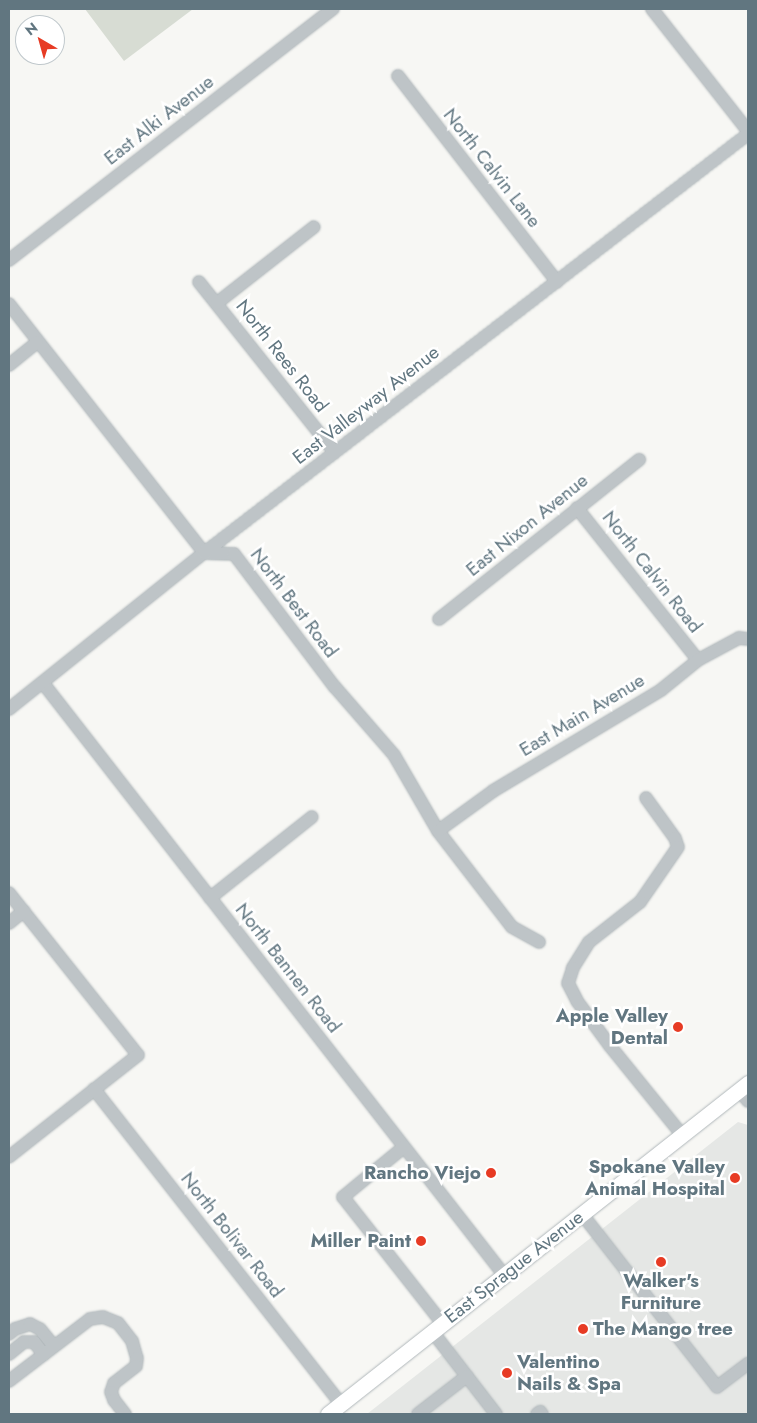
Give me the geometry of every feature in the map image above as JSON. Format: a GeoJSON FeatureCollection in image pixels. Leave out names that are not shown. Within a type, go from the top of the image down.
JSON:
{"type":"FeatureCollection","features":[{"type":"Feature","properties":{"kind":"main road","name":"East Sprague Avenue"},"geometry":{"type":"LineString","coordinates":[[328,1414],[682,1135],[745,1091]]}},
{"type":"Feature","properties":{"kind":"street","name":"East Alki Avenue"},"geometry":{"type":"LineString","coordinates":[[9,260],[333,9]]}},
{"type":"Feature","properties":{"kind":"street"},"geometry":{"type":"LineString","coordinates":[[652,9],[748,133]]}},
{"type":"Feature","properties":{"kind":"street","name":"North Calvin Lane"},"geometry":{"type":"LineString","coordinates":[[398,76],[557,282]]}},
{"type":"Feature","properties":{"kind":"street","name":"East Valleyway Avenue"},"geometry":{"type":"LineString","coordinates":[[9,707],[43,683],[204,553],[748,133]]}},
{"type":"Feature","properties":{"kind":"street"},"geometry":{"type":"LineString","coordinates":[[217,303],[314,227]]}},
{"type":"Feature","properties":{"kind":"street","name":"North Rees Road"},"geometry":{"type":"LineString","coordinates":[[199,282],[335,453]]}},
{"type":"Feature","properties":{"kind":"street"},"geometry":{"type":"LineString","coordinates":[[9,304],[204,553]]}},
{"type":"Feature","properties":{"kind":"street"},"geometry":{"type":"LineString","coordinates":[[9,365],[37,342]]}},
{"type":"Feature","properties":{"kind":"street","name":"East Nixon Avenue"},"geometry":{"type":"LineString","coordinates":[[439,619],[639,460]]}},
{"type":"Feature","properties":{"kind":"street","name":"North Calvin Road"},"geometry":{"type":"LineString","coordinates":[[577,508],[698,660]]}},
{"type":"Feature","properties":{"kind":"street","name":"North Best Road"},"geometry":{"type":"LineString","coordinates":[[204,553],[234,554],[334,686],[394,755],[438,831],[512,927],[539,942]]}},
{"type":"Feature","properties":{"kind":"street","name":"East Main Avenue"},"geometry":{"type":"LineString","coordinates":[[438,831],[493,791],[661,690],[698,660],[739,638],[748,639]]}},
{"type":"Feature","properties":{"kind":"street","name":"North Bannen Road"},"geometry":{"type":"LineString","coordinates":[[43,683],[504,1276]]}},
{"type":"Feature","properties":{"kind":"street"},"geometry":{"type":"LineString","coordinates":[[646,798],[675,838],[678,847],[640,902],[590,942],[572,968],[568,984],[577,1001],[610,1046],[682,1135]]}},
{"type":"Feature","properties":{"kind":"street"},"geometry":{"type":"LineString","coordinates":[[210,898],[312,817]]}},
{"type":"Feature","properties":{"kind":"street"},"geometry":{"type":"LineString","coordinates":[[9,893],[138,1054],[9,1157]]}},
{"type":"Feature","properties":{"kind":"street"},"geometry":{"type":"LineString","coordinates":[[9,923],[24,912]]}},
{"type":"Feature","properties":{"kind":"street","name":"North Bolivar Road"},"geometry":{"type":"LineString","coordinates":[[94,1089],[340,1404]]}},
{"type":"Feature","properties":{"kind":"street"},"geometry":{"type":"LineString","coordinates":[[404,1147],[343,1197],[437,1327],[467,1376],[496,1414]]}},
{"type":"Feature","properties":{"kind":"street"},"geometry":{"type":"LineString","coordinates":[[582,1214],[717,1387],[748,1364]]}},
{"type":"Feature","properties":{"kind":"street"},"geometry":{"type":"LineString","coordinates":[[9,1381],[90,1319],[103,1317],[118,1323],[132,1341],[137,1358],[136,1366],[114,1383],[112,1392],[114,1400],[125,1414]]}},
{"type":"Feature","properties":{"kind":"street"},"geometry":{"type":"LineString","coordinates":[[9,1334],[15,1329],[30,1324],[40,1329],[54,1346]]}},
{"type":"Feature","properties":{"kind":"street"},"geometry":{"type":"LineString","coordinates":[[9,1354],[24,1342],[34,1342],[44,1355]]}},
{"type":"Feature","properties":{"kind":"street"},"geometry":{"type":"LineString","coordinates":[[418,1414],[467,1376]]}},
{"type":"Feature","properties":{"kind":"street"},"geometry":{"type":"LineString","coordinates":[[537,1414],[540,1412],[542,1414]]}},
{"type":"Feature","properties":{"kind":"shaded area"},"geometry":{"type":"Polygon","coordinates":[[[85,9],[193,9],[124,61],[85,9]]]}},
{"type":"Feature","properties":{"kind":"shaded area"},"geometry":{"type":"Polygon","coordinates":[[[738,1122],[748,1125],[748,1414],[367,1414],[738,1122]]]}},
{"type":"Feature","properties":{"kind":"place","name":"Apple Valley Dental"},"geometry":{"type":"Point","coordinates":[678,1027]}},
{"type":"Feature","properties":{"kind":"place","name":"Rancho Viejo"},"geometry":{"type":"Point","coordinates":[491,1173]}},
{"type":"Feature","properties":{"kind":"place","name":"Spokane Valley Animal Hospital"},"geometry":{"type":"Point","coordinates":[735,1178]}},
{"type":"Feature","properties":{"kind":"place","name":"Miller Paint"},"geometry":{"type":"Point","coordinates":[421,1241]}},
{"type":"Feature","properties":{"kind":"place","name":"Walker's Furniture"},"geometry":{"type":"Point","coordinates":[661,1262]}},
{"type":"Feature","properties":{"kind":"place","name":"The Mango tree"},"geometry":{"type":"Point","coordinates":[583,1329]}},
{"type":"Feature","properties":{"kind":"place","name":"Valentino Nails & Spa"},"geometry":{"type":"Point","coordinates":[507,1373]}}]}
